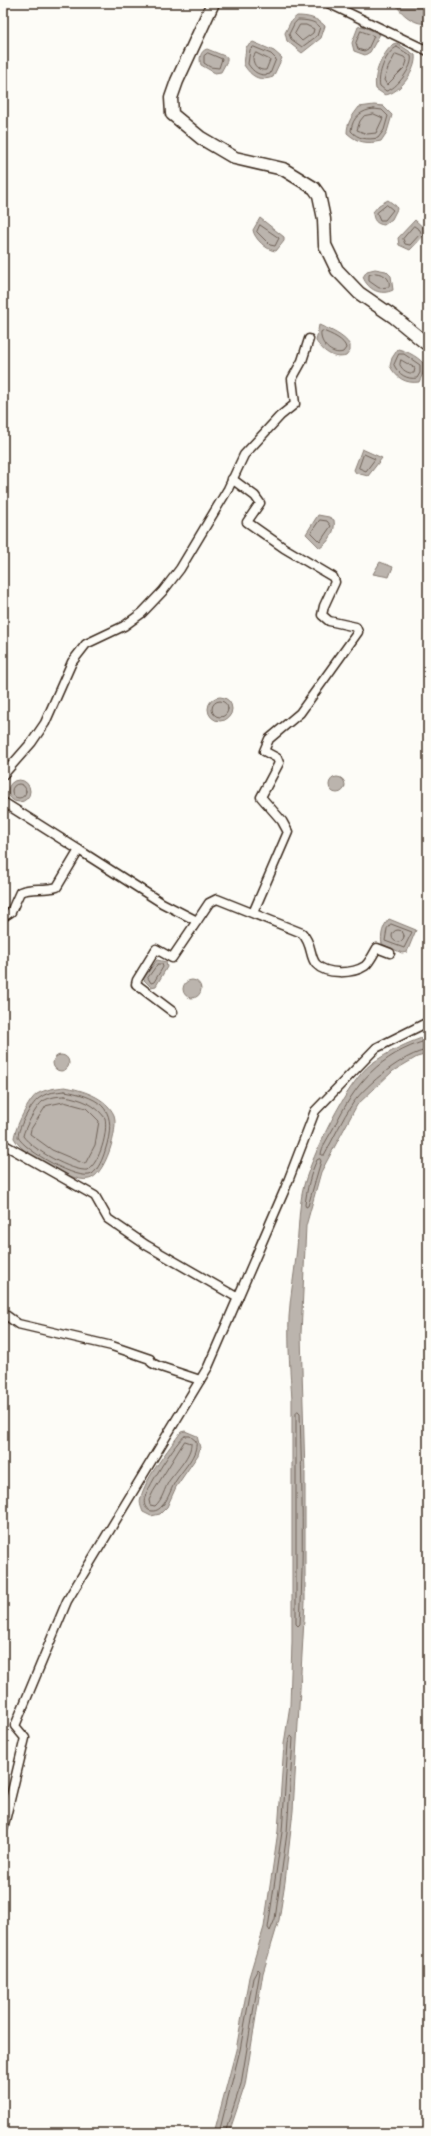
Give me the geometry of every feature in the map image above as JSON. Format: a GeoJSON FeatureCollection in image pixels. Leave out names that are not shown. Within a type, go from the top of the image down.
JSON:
{"type":"FeatureCollection","features":[{"type":"Feature","properties":{"kind":"main road"},"geometry":{"type":"LineString","coordinates":[[213,3],[177,81],[171,98],[172,114],[201,138],[235,158],[283,169],[314,188],[319,195],[324,219],[325,245],[336,270],[358,293],[394,317],[428,345]]}},
{"type":"Feature","properties":{"kind":"street"},"geometry":{"type":"LineString","coordinates":[[328,3],[428,51]]}},
{"type":"Feature","properties":{"kind":"street"},"geometry":{"type":"LineString","coordinates":[[3,775],[32,742],[45,723],[72,662],[86,644],[124,626],[142,613],[163,592],[180,570],[228,489],[244,455],[280,416],[295,404],[292,379],[302,361],[309,338]]}},
{"type":"Feature","properties":{"kind":"street"},"geometry":{"type":"LineString","coordinates":[[232,479],[255,496],[260,503],[247,522],[284,548],[334,577],[335,582],[324,606],[322,615],[329,621],[356,627],[358,632],[300,713],[269,739],[264,752],[277,758],[279,763],[261,797],[262,800],[282,821],[288,832],[253,914]]}},
{"type":"Feature","properties":{"kind":"street"},"geometry":{"type":"LineString","coordinates":[[3,802],[162,903],[197,921]]}},
{"type":"Feature","properties":{"kind":"street"},"geometry":{"type":"LineString","coordinates":[[3,915],[5,916],[11,912],[20,892],[27,889],[45,890],[57,887],[79,850]]}},
{"type":"Feature","properties":{"kind":"street"},"geometry":{"type":"LineString","coordinates":[[173,1012],[136,984],[137,980],[156,949],[172,958],[209,903],[217,899],[302,933],[309,941],[315,963],[324,970],[348,971],[366,966],[377,948],[390,953]]}},
{"type":"Feature","properties":{"kind":"street"},"geometry":{"type":"LineString","coordinates":[[3,1829],[7,1793],[25,1738],[15,1726],[67,1602],[208,1367],[285,1190],[315,1111],[376,1048],[428,1022]]}},
{"type":"Feature","properties":{"kind":"street"},"geometry":{"type":"LineString","coordinates":[[3,1144],[95,1196],[108,1219],[146,1245],[238,1298]]}},
{"type":"Feature","properties":{"kind":"street"},"geometry":{"type":"LineString","coordinates":[[3,1313],[18,1324],[112,1346],[150,1359],[152,1363],[158,1366],[200,1380]]}},
{"type":"Feature","properties":{"kind":"water"},"geometry":{"type":"Polygon","coordinates":[[[398,3],[428,3],[428,23],[419,23],[410,19],[399,9],[397,6],[398,3]]]}},
{"type":"Feature","properties":{"kind":"water"},"geometry":{"type":"Polygon","coordinates":[[[297,16],[312,18],[325,26],[321,38],[302,53],[287,41],[285,33],[291,21],[297,16]]]}},
{"type":"Feature","properties":{"kind":"water"},"geometry":{"type":"Polygon","coordinates":[[[362,26],[380,34],[370,52],[365,55],[354,51],[352,43],[358,27],[362,26]]]}},
{"type":"Feature","properties":{"kind":"water"},"geometry":{"type":"Polygon","coordinates":[[[253,42],[274,51],[282,58],[273,77],[264,79],[256,77],[244,65],[246,47],[253,42]]]}},
{"type":"Feature","properties":{"kind":"water"},"geometry":{"type":"Polygon","coordinates":[[[397,43],[415,55],[415,61],[410,74],[402,85],[391,93],[385,95],[376,89],[375,83],[377,71],[385,53],[393,44],[397,43]]]}},
{"type":"Feature","properties":{"kind":"water"},"geometry":{"type":"Polygon","coordinates":[[[207,49],[227,57],[227,61],[221,72],[215,73],[201,65],[201,56],[207,49]]]}},
{"type":"Feature","properties":{"kind":"water"},"geometry":{"type":"Polygon","coordinates":[[[374,105],[383,106],[392,115],[387,132],[381,141],[359,141],[347,133],[349,122],[359,107],[374,105]]]}},
{"type":"Feature","properties":{"kind":"water"},"geometry":{"type":"Polygon","coordinates":[[[388,200],[396,206],[397,209],[392,219],[384,225],[379,224],[374,217],[373,212],[379,205],[388,200]]]}},
{"type":"Feature","properties":{"kind":"water"},"geometry":{"type":"Polygon","coordinates":[[[260,218],[284,237],[284,241],[276,251],[265,246],[258,240],[254,233],[253,230],[260,218]]]}},
{"type":"Feature","properties":{"kind":"water"},"geometry":{"type":"Polygon","coordinates":[[[415,220],[426,230],[425,234],[410,250],[399,245],[398,238],[415,220]]]}},
{"type":"Feature","properties":{"kind":"water"},"geometry":{"type":"Polygon","coordinates":[[[375,269],[386,271],[391,276],[393,290],[388,292],[375,291],[365,282],[363,277],[367,271],[375,269]]]}},
{"type":"Feature","properties":{"kind":"water"},"geometry":{"type":"Polygon","coordinates":[[[319,325],[336,333],[347,341],[350,345],[350,351],[346,356],[337,357],[332,355],[318,344],[316,341],[319,325]]]}},
{"type":"Feature","properties":{"kind":"water"},"geometry":{"type":"Polygon","coordinates":[[[398,349],[414,355],[426,367],[419,382],[406,381],[398,377],[392,370],[390,366],[392,358],[398,349]]]}},
{"type":"Feature","properties":{"kind":"water"},"geometry":{"type":"Polygon","coordinates":[[[362,449],[382,458],[368,476],[356,473],[354,470],[362,449]]]}},
{"type":"Feature","properties":{"kind":"water"},"geometry":{"type":"Polygon","coordinates":[[[318,515],[329,517],[334,520],[334,528],[331,536],[320,548],[306,534],[318,515]]]}},
{"type":"Feature","properties":{"kind":"water"},"geometry":{"type":"Polygon","coordinates":[[[380,562],[393,567],[389,577],[373,574],[380,562]]]}},
{"type":"Feature","properties":{"kind":"water"},"geometry":{"type":"Polygon","coordinates":[[[220,697],[229,700],[232,709],[229,718],[220,721],[211,718],[208,709],[211,700],[220,697]]]}},
{"type":"Feature","properties":{"kind":"water"},"geometry":{"type":"Polygon","coordinates":[[[337,777],[343,779],[345,785],[343,791],[337,793],[331,791],[329,785],[331,779],[337,777]]]}},
{"type":"Feature","properties":{"kind":"water"},"geometry":{"type":"Polygon","coordinates":[[[19,780],[27,783],[30,791],[27,799],[19,802],[11,799],[8,791],[11,783],[19,780]]]}},
{"type":"Feature","properties":{"kind":"water"},"geometry":{"type":"Polygon","coordinates":[[[389,919],[416,930],[407,952],[402,953],[382,944],[382,931],[389,919]]]}},
{"type":"Feature","properties":{"kind":"water"},"geometry":{"type":"Polygon","coordinates":[[[157,960],[166,962],[167,967],[156,986],[151,987],[143,979],[157,960]]]}},
{"type":"Feature","properties":{"kind":"water"},"geometry":{"type":"Polygon","coordinates":[[[192,980],[198,983],[201,989],[198,995],[192,998],[186,995],[183,989],[186,983],[192,980]]]}},
{"type":"Feature","properties":{"kind":"water"},"geometry":{"type":"Polygon","coordinates":[[[428,1036],[428,1054],[417,1057],[393,1071],[357,1105],[321,1172],[306,1226],[301,1334],[305,1474],[305,1602],[293,1811],[279,1920],[263,1973],[245,2085],[229,2133],[214,2133],[236,2050],[249,1977],[264,1927],[278,1831],[284,1744],[290,1705],[292,1642],[292,1399],[289,1317],[302,1194],[308,1172],[322,1139],[341,1103],[362,1073],[371,1064],[391,1051],[428,1036]]]}},
{"type":"Feature","properties":{"kind":"water"},"geometry":{"type":"Polygon","coordinates":[[[58,1055],[64,1055],[69,1060],[67,1069],[64,1071],[58,1071],[53,1066],[53,1060],[58,1055]]]}},
{"type":"Feature","properties":{"kind":"water"},"geometry":{"type":"Polygon","coordinates":[[[65,1087],[93,1095],[105,1103],[114,1115],[115,1122],[113,1141],[100,1170],[95,1176],[89,1179],[84,1180],[74,1178],[44,1164],[25,1151],[14,1138],[23,1114],[37,1094],[51,1089],[65,1087]]]}},
{"type":"Feature","properties":{"kind":"water"},"geometry":{"type":"Polygon","coordinates":[[[185,1431],[197,1436],[200,1448],[198,1455],[176,1487],[167,1507],[160,1514],[151,1516],[143,1512],[140,1503],[144,1489],[164,1455],[181,1432],[185,1431]]]}}]}
